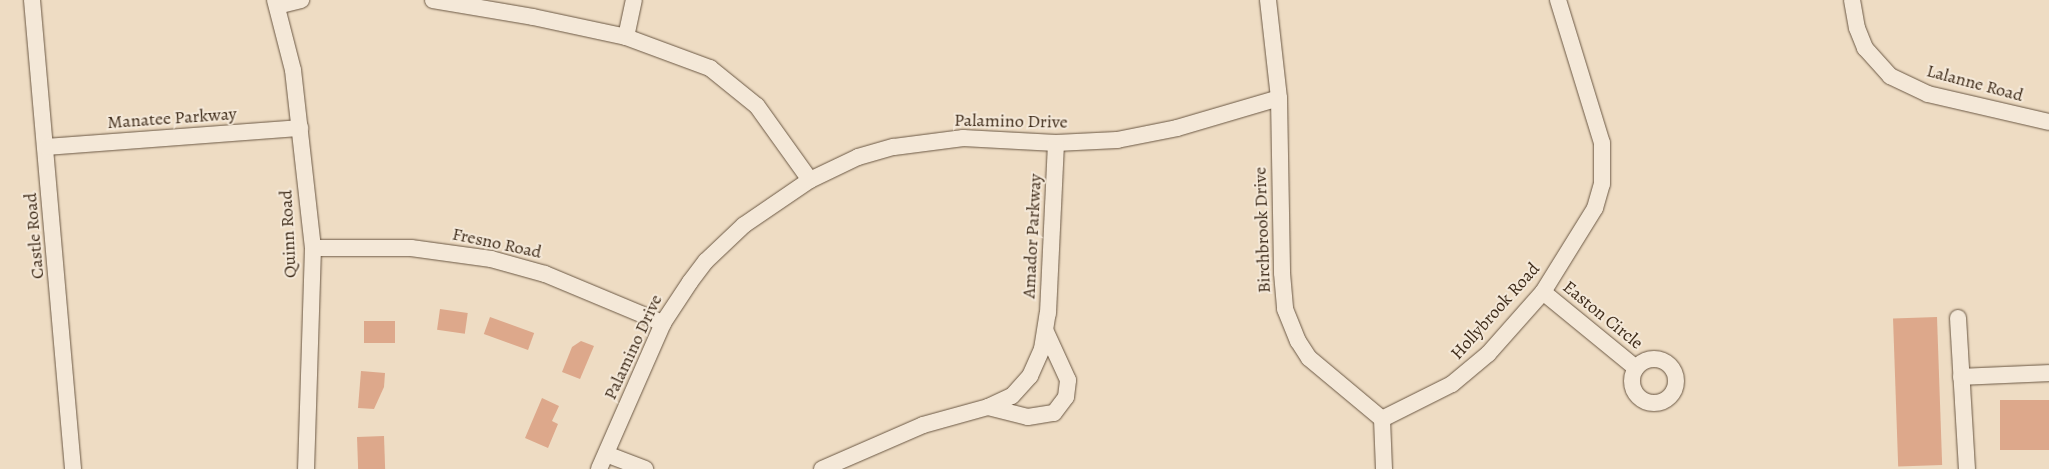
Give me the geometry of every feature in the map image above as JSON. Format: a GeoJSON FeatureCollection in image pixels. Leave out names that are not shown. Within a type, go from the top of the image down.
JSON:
{"type":"FeatureCollection","features":[{"type":"Feature","properties":{"kind":"street","name":"Castle Road"},"geometry":{"type":"LineString","coordinates":[[32,0],[47,147],[73,469]]}},
{"type":"Feature","properties":{"kind":"street"},"geometry":{"type":"LineString","coordinates":[[276,3],[301,0]]}},
{"type":"Feature","properties":{"kind":"street"},"geometry":{"type":"LineString","coordinates":[[433,0],[533,16],[626,37],[691,60],[728,80],[775,127],[810,180]]}},
{"type":"Feature","properties":{"kind":"street"},"geometry":{"type":"LineString","coordinates":[[626,37],[634,0]]}},
{"type":"Feature","properties":{"kind":"street","name":"Birchbrook Drive"},"geometry":{"type":"LineString","coordinates":[[1268,0],[1279,98],[1285,309],[1298,341],[1309,358],[1382,419]]}},
{"type":"Feature","properties":{"kind":"street","name":"Hollybrook Road"},"geometry":{"type":"LineString","coordinates":[[1382,419],[1429,397],[1470,370],[1544,292],[1595,208],[1604,162],[1591,101],[1558,0]]}},
{"type":"Feature","properties":{"kind":"street","name":"Lalanne Road"},"geometry":{"type":"LineString","coordinates":[[1852,0],[1857,28],[1865,48],[1890,76],[1928,94],[2049,122]]}},
{"type":"Feature","properties":{"kind":"street","name":"Quinn Road"},"geometry":{"type":"LineString","coordinates":[[276,3],[293,70],[313,248],[306,469]]}},
{"type":"Feature","properties":{"kind":"street","name":"Palamino Drive"},"geometry":{"type":"LineString","coordinates":[[602,462],[663,323],[706,261],[767,207],[810,180],[858,158],[926,142],[987,137],[1056,143],[1138,137],[1279,98]]}},
{"type":"Feature","properties":{"kind":"street","name":"Manatee Parkway"},"geometry":{"type":"LineString","coordinates":[[47,147],[300,128]]}},
{"type":"Feature","properties":{"kind":"street","name":"Amador Parkway"},"geometry":{"type":"LineString","coordinates":[[822,469],[922,425],[988,406],[1012,396],[1030,376],[1046,332],[1056,143]]}},
{"type":"Feature","properties":{"kind":"street","name":"Fresno Road"},"geometry":{"type":"LineString","coordinates":[[313,248],[411,248],[490,259],[545,274],[663,323]]}},
{"type":"Feature","properties":{"kind":"street","name":"Easton Circle"},"geometry":{"type":"LineString","coordinates":[[1544,292],[1636,368]]}},
{"type":"Feature","properties":{"kind":"street"},"geometry":{"type":"LineString","coordinates":[[1958,318],[1966,469]]}},
{"type":"Feature","properties":{"kind":"street","name":"Amador Parkway"},"geometry":{"type":"LineString","coordinates":[[988,406],[1028,417],[1054,413],[1066,397],[1068,380],[1046,332]]}},
{"type":"Feature","properties":{"kind":"street"},"geometry":{"type":"LineString","coordinates":[[1962,377],[2049,373]]}},
{"type":"Feature","properties":{"kind":"street"},"geometry":{"type":"LineString","coordinates":[[1382,419],[1384,469]]}},
{"type":"Feature","properties":{"kind":"street"},"geometry":{"type":"LineString","coordinates":[[602,462],[645,469]]}},
{"type":"Feature","properties":{"kind":"building"},"geometry":{"type":"Polygon","coordinates":[[[440,309],[468,313],[465,334],[437,330],[440,309]]]}},
{"type":"Feature","properties":{"kind":"building"},"geometry":{"type":"Polygon","coordinates":[[[490,317],[534,333],[528,350],[484,334],[490,317]]]}},
{"type":"Feature","properties":{"kind":"building"},"geometry":{"type":"Polygon","coordinates":[[[1937,317],[1942,465],[1898,466],[1893,319],[1937,317]]]}},
{"type":"Feature","properties":{"kind":"building"},"geometry":{"type":"Polygon","coordinates":[[[364,321],[395,321],[395,343],[364,343],[364,321]]]}},
{"type":"Feature","properties":{"kind":"building"},"geometry":{"type":"Polygon","coordinates":[[[581,341],[594,346],[580,379],[562,372],[572,347],[581,341]]]}},
{"type":"Feature","properties":{"kind":"building"},"geometry":{"type":"Polygon","coordinates":[[[361,371],[385,373],[384,387],[374,409],[358,408],[361,371]]]}},
{"type":"Feature","properties":{"kind":"building"},"geometry":{"type":"Polygon","coordinates":[[[542,398],[559,406],[552,421],[558,424],[548,448],[525,438],[542,398]]]}},
{"type":"Feature","properties":{"kind":"building"},"geometry":{"type":"Polygon","coordinates":[[[2000,400],[2049,400],[2049,450],[2000,450],[2000,400]]]}},
{"type":"Feature","properties":{"kind":"building"},"geometry":{"type":"Polygon","coordinates":[[[384,436],[385,469],[358,469],[357,437],[384,436]]]}}]}
